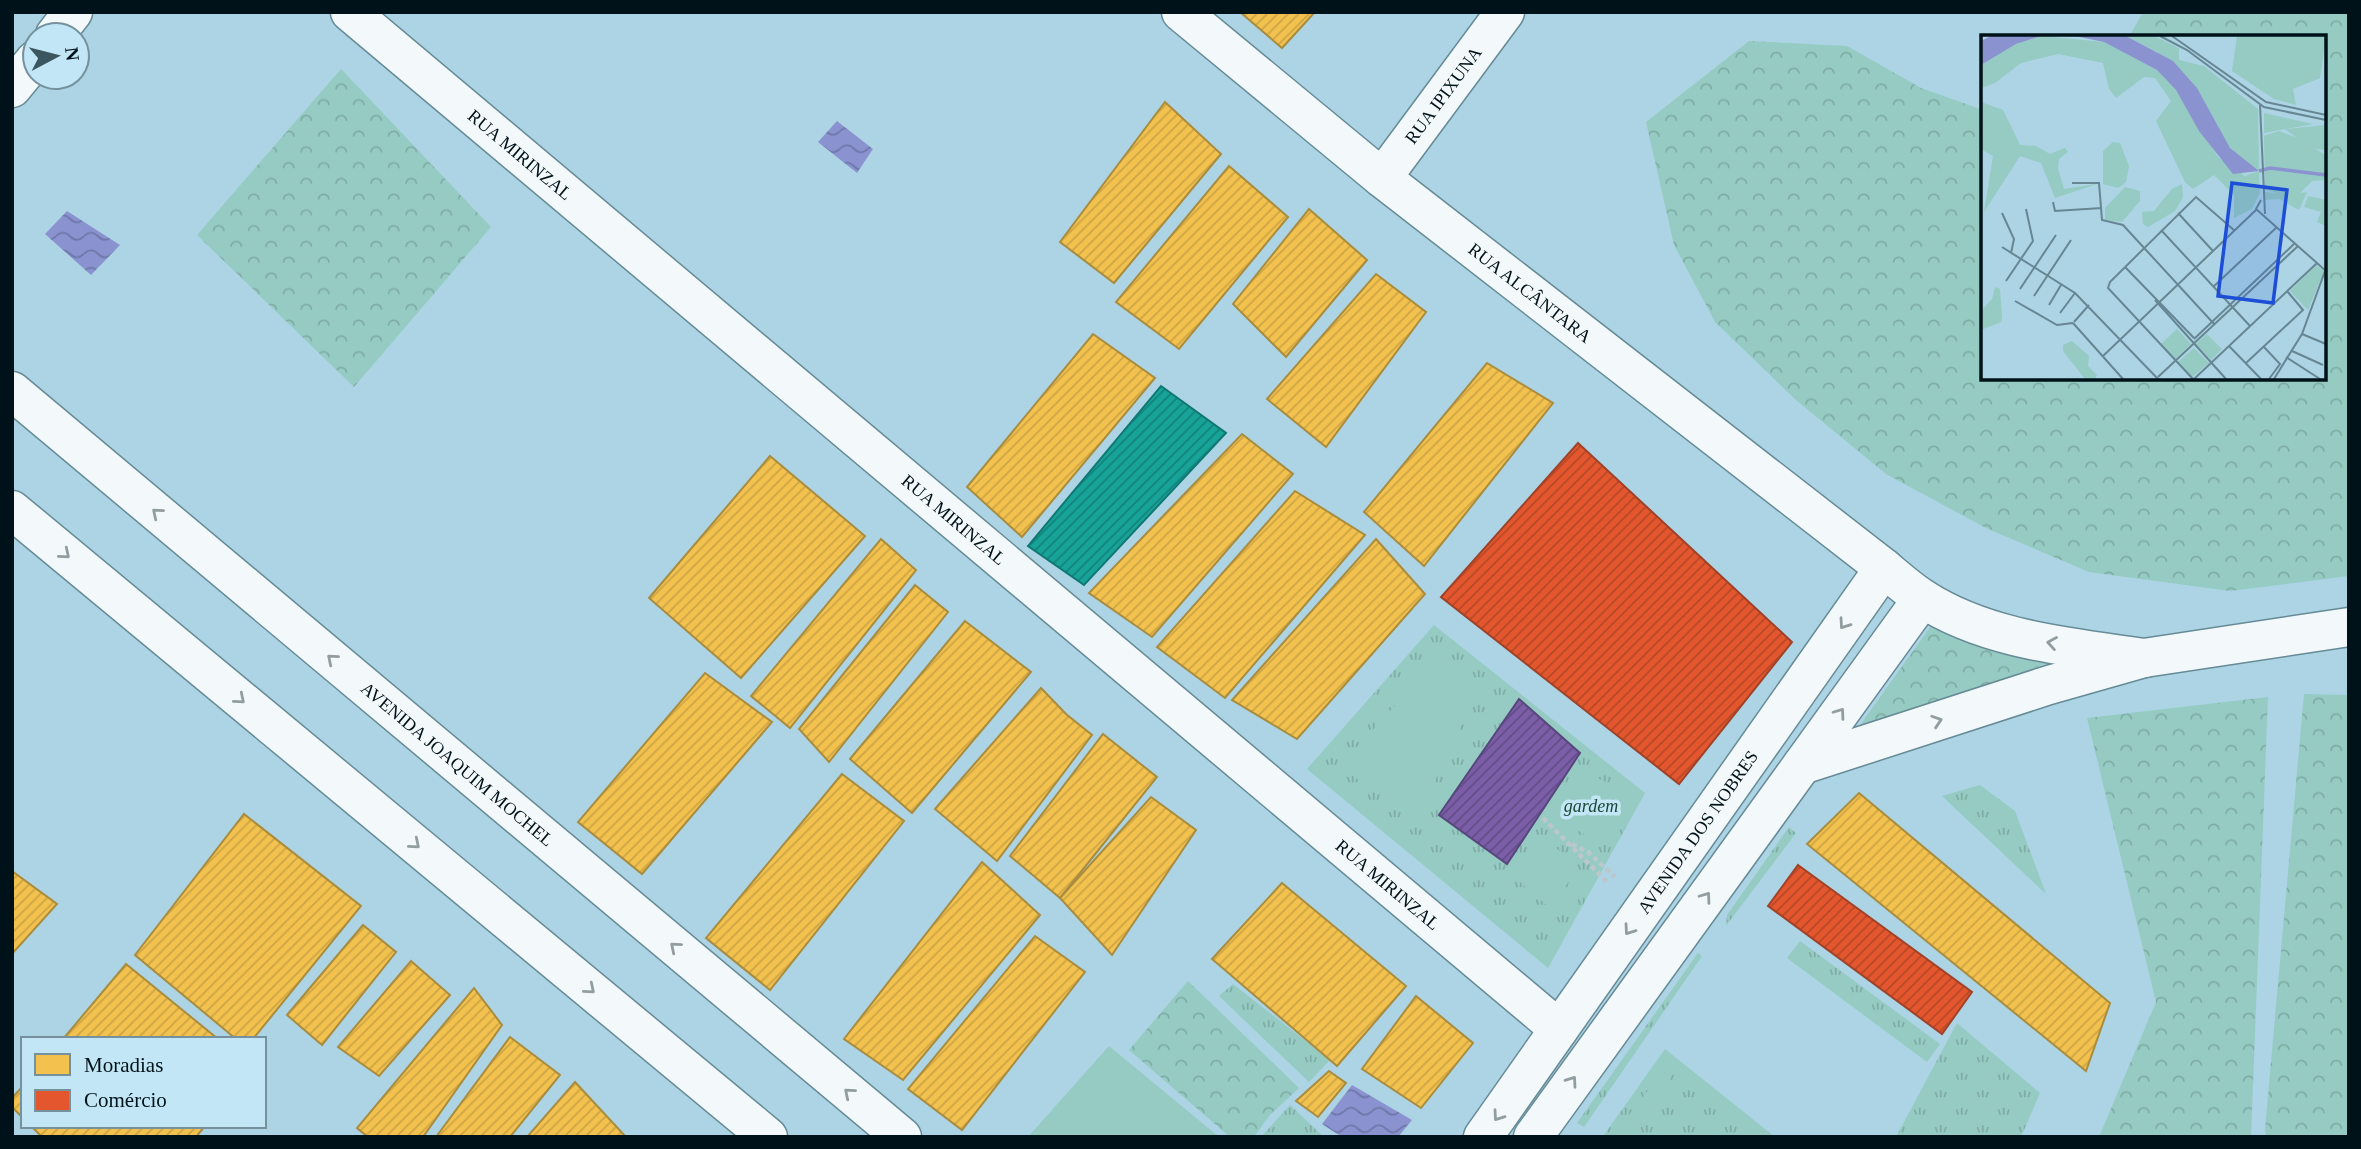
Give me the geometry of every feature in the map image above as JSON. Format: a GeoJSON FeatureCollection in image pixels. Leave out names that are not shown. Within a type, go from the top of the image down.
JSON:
{"type":"FeatureCollection","features":[{"type":"Feature","properties":{"kind":"street","name":"RUA MIRINZAL"},"geometry":{"type":"LineString","coordinates":[[350,12],[1559,1029]]}},
{"type":"Feature","properties":{"kind":"street","name":"RUA ALCÂNTARA"},"geometry":{"type":"LineString","coordinates":[[1181,12],[1382,178],[1884,568]]}},
{"type":"Feature","properties":{"kind":"street","name":"RUA IPIXUNA"},"geometry":{"type":"LineString","coordinates":[[1382,178],[1505,12]]}},
{"type":"Feature","properties":{"kind":"street","name":"AVENIDA JOAQUIM MOCHEL"},"geometry":{"type":"LineString","coordinates":[[12,391],[902,1137]]}},
{"type":"Feature","properties":{"kind":"street"},"geometry":{"type":"LineString","coordinates":[[12,510],[768,1137]]}},
{"type":"Feature","properties":{"kind":"street","name":"AVENIDA DOS NOBRES"},"geometry":{"type":"LineString","coordinates":[[1483,1137],[1884,568]]}},
{"type":"Feature","properties":{"kind":"street"},"geometry":{"type":"LineString","coordinates":[[1884,568],[1923,599],[1989,628],[2031,640],[2144,658]]}},
{"type":"Feature","properties":{"kind":"street"},"geometry":{"type":"LineString","coordinates":[[1533,1137],[1923,599]]}},
{"type":"Feature","properties":{"kind":"street"},"geometry":{"type":"LineString","coordinates":[[1802,765],[2049,685],[2144,658],[2349,627]]}},
{"type":"Feature","properties":{"kind":"path"},"geometry":{"type":"LineString","coordinates":[[1611,886],[1563,838],[1553,828],[1543,818],[1558,833],[1566,841],[1588,852],[1617,880]]}},
{"type":"Feature","properties":{"kind":"green space"},"geometry":{"type":"Polygon","coordinates":[[[2143,12],[2349,12],[2349,576],[2230,591],[2089,572],[1986,528],[1886,474],[1796,400],[1715,322],[1674,245],[1646,122],[1749,41],[1847,46],[1921,88],[1981,109],[1981,380],[2326,380],[2326,35],[2130,35],[2143,12]]]}},
{"type":"Feature","properties":{"kind":"green space"},"geometry":{"type":"Polygon","coordinates":[[[341,69],[491,227],[354,387],[197,235],[341,69]]]}},
{"type":"Feature","properties":{"kind":"green space"},"geometry":{"type":"Polygon","coordinates":[[[1933,623],[2049,662],[1843,749],[1933,623]]]}},
{"type":"Feature","properties":{"kind":"green space"},"geometry":{"type":"Polygon","coordinates":[[[1434,625],[1645,793],[1548,968],[1307,769],[1434,625]]]}},
{"type":"Feature","properties":{"kind":"green space"},"geometry":{"type":"Polygon","coordinates":[[[1441,655],[1479,686],[1418,818],[1339,767],[1441,655]]]}},
{"type":"Feature","properties":{"kind":"green space"},"geometry":{"type":"Polygon","coordinates":[[[2304,694],[2349,695],[2349,1137],[2266,1137],[2265,1129],[2304,694]]]}},
{"type":"Feature","properties":{"kind":"green space"},"geometry":{"type":"Polygon","coordinates":[[[2268,697],[2251,1137],[2099,1137],[2156,1002],[2087,718],[2268,697]]]}},
{"type":"Feature","properties":{"kind":"green space","name":"gardem"},"geometry":{"type":"Polygon","coordinates":[[[1583,771],[1635,796],[1597,842],[1548,813],[1583,771]]]}},
{"type":"Feature","properties":{"kind":"green space"},"geometry":{"type":"Polygon","coordinates":[[[1980,785],[2015,811],[2046,894],[1942,796],[1980,785]]]}},
{"type":"Feature","properties":{"kind":"green space"},"geometry":{"type":"Polygon","coordinates":[[[1789,827],[1796,833],[1726,926],[1727,915],[1789,827]]]}},
{"type":"Feature","properties":{"kind":"green space"},"geometry":{"type":"Polygon","coordinates":[[[1540,834],[1578,867],[1551,909],[1512,875],[1540,834]]]}},
{"type":"Feature","properties":{"kind":"green space"},"geometry":{"type":"Polygon","coordinates":[[[1800,941],[1940,1044],[1927,1062],[1787,958],[1800,941]]]}},
{"type":"Feature","properties":{"kind":"green space"},"geometry":{"type":"Polygon","coordinates":[[[1698,953],[1702,956],[1584,1127],[1577,1123],[1698,953]]]}},
{"type":"Feature","properties":{"kind":"green space"},"geometry":{"type":"Polygon","coordinates":[[[1188,981],[1299,1088],[1270,1115],[1254,1137],[1230,1137],[1129,1050],[1188,981]]]}},
{"type":"Feature","properties":{"kind":"green space"},"geometry":{"type":"Polygon","coordinates":[[[1233,984],[1330,1060],[1309,1082],[1219,996],[1233,984]]]}},
{"type":"Feature","properties":{"kind":"green space"},"geometry":{"type":"Polygon","coordinates":[[[1957,1023],[2040,1093],[2021,1137],[1896,1137],[1957,1023]]]}},
{"type":"Feature","properties":{"kind":"green space"},"geometry":{"type":"Polygon","coordinates":[[[1109,1046],[1219,1137],[1028,1137],[1109,1046]]]}},
{"type":"Feature","properties":{"kind":"green space"},"geometry":{"type":"Polygon","coordinates":[[[1665,1049],[1775,1137],[1606,1137],[1604,1135],[1665,1049]]]}},
{"type":"Feature","properties":{"kind":"green space"},"geometry":{"type":"Polygon","coordinates":[[[1666,1067],[1674,1073],[1626,1137],[1623,1137],[1618,1129],[1666,1067]]]}},
{"type":"Feature","properties":{"kind":"green space"},"geometry":{"type":"Polygon","coordinates":[[[1290,1105],[1324,1137],[1261,1137],[1290,1105]]]}},
{"type":"Feature","properties":{"kind":"water"},"geometry":{"type":"Polygon","coordinates":[[[837,121],[873,149],[857,173],[818,142],[837,121]]]}},
{"type":"Feature","properties":{"kind":"water"},"geometry":{"type":"Polygon","coordinates":[[[67,211],[120,245],[91,275],[45,234],[67,211]]]}},
{"type":"Feature","properties":{"kind":"water"},"geometry":{"type":"Polygon","coordinates":[[[1352,1085],[1412,1120],[1398,1137],[1342,1137],[1322,1124],[1352,1085]]]}},
{"type":"Feature","properties":{"kind":"building: Moradias"},"geometry":{"type":"Polygon","coordinates":[[[1240,12],[1315,12],[1282,48],[1240,12]]]}},
{"type":"Feature","properties":{"kind":"building: Moradias"},"geometry":{"type":"Polygon","coordinates":[[[1165,102],[1221,154],[1114,283],[1060,242],[1165,102]]]}},
{"type":"Feature","properties":{"kind":"building: Moradias"},"geometry":{"type":"Polygon","coordinates":[[[1229,166],[1288,217],[1179,349],[1116,302],[1229,166]]]}},
{"type":"Feature","properties":{"kind":"building: Moradias"},"geometry":{"type":"Polygon","coordinates":[[[1309,209],[1367,260],[1286,357],[1233,304],[1309,209]]]}},
{"type":"Feature","properties":{"kind":"building: Moradias"},"geometry":{"type":"Polygon","coordinates":[[[1376,274],[1426,312],[1326,447],[1267,399],[1376,274]]]}},
{"type":"Feature","properties":{"kind":"building: Moradias"},"geometry":{"type":"Polygon","coordinates":[[[1093,334],[1155,378],[1022,537],[967,487],[1093,334]]]}},
{"type":"Feature","properties":{"kind":"building: Moradias"},"geometry":{"type":"Polygon","coordinates":[[[1487,363],[1553,403],[1424,566],[1364,512],[1487,363]]]}},
{"type":"Feature","properties":{"kind":"building: Moradias"},"geometry":{"type":"Polygon","coordinates":[[[1242,434],[1293,474],[1152,637],[1089,593],[1242,434]]]}},
{"type":"Feature","properties":{"kind":"building: Moradias"},"geometry":{"type":"Polygon","coordinates":[[[770,456],[865,536],[741,678],[649,598],[770,456]]]}},
{"type":"Feature","properties":{"kind":"building: Moradias"},"geometry":{"type":"Polygon","coordinates":[[[1295,491],[1365,535],[1225,698],[1157,647],[1295,491]]]}},
{"type":"Feature","properties":{"kind":"building: Moradias"},"geometry":{"type":"Polygon","coordinates":[[[881,539],[916,570],[790,728],[751,696],[881,539]]]}},
{"type":"Feature","properties":{"kind":"building: Moradias"},"geometry":{"type":"Polygon","coordinates":[[[1376,539],[1425,594],[1297,739],[1232,700],[1376,539]]]}},
{"type":"Feature","properties":{"kind":"building: Moradias"},"geometry":{"type":"Polygon","coordinates":[[[915,585],[948,612],[829,762],[799,729],[915,585]]]}},
{"type":"Feature","properties":{"kind":"building: Moradias"},"geometry":{"type":"Polygon","coordinates":[[[965,621],[1031,672],[912,813],[850,759],[965,621]]]}},
{"type":"Feature","properties":{"kind":"building: Moradias"},"geometry":{"type":"Polygon","coordinates":[[[705,673],[772,722],[642,874],[578,822],[705,673]]]}},
{"type":"Feature","properties":{"kind":"building: Moradias"},"geometry":{"type":"Polygon","coordinates":[[[1041,688],[1066,714],[1092,735],[997,861],[935,809],[1041,688]]]}},
{"type":"Feature","properties":{"kind":"building: Moradias"},"geometry":{"type":"Polygon","coordinates":[[[1103,734],[1157,777],[1060,898],[1010,856],[1103,734]]]}},
{"type":"Feature","properties":{"kind":"building: Moradias"},"geometry":{"type":"Polygon","coordinates":[[[842,774],[904,821],[770,990],[706,938],[842,774]]]}},
{"type":"Feature","properties":{"kind":"building: Moradias"},"geometry":{"type":"Polygon","coordinates":[[[1859,793],[2110,1003],[2086,1071],[1807,844],[1859,793]]]}},
{"type":"Feature","properties":{"kind":"building: Moradias"},"geometry":{"type":"Polygon","coordinates":[[[1151,797],[1196,830],[1112,955],[1060,898],[1151,797]]]}},
{"type":"Feature","properties":{"kind":"building: Moradias"},"geometry":{"type":"Polygon","coordinates":[[[244,814],[361,906],[255,1037],[234,1037],[135,955],[244,814]]]}},
{"type":"Feature","properties":{"kind":"building: Moradias"},"geometry":{"type":"Polygon","coordinates":[[[982,862],[1040,915],[903,1080],[844,1039],[982,862]]]}},
{"type":"Feature","properties":{"kind":"building: Moradias"},"geometry":{"type":"Polygon","coordinates":[[[12,871],[57,904],[12,954],[12,871]]]}},
{"type":"Feature","properties":{"kind":"building: Moradias"},"geometry":{"type":"Polygon","coordinates":[[[1282,883],[1406,986],[1337,1066],[1212,959],[1282,883]]]}},
{"type":"Feature","properties":{"kind":"building: Moradias"},"geometry":{"type":"Polygon","coordinates":[[[363,925],[396,952],[322,1045],[287,1015],[363,925]]]}},
{"type":"Feature","properties":{"kind":"building: Moradias"},"geometry":{"type":"Polygon","coordinates":[[[1035,936],[1085,972],[962,1130],[908,1089],[1035,936]]]}},
{"type":"Feature","properties":{"kind":"building: Moradias"},"geometry":{"type":"Polygon","coordinates":[[[411,961],[450,995],[379,1076],[338,1047],[411,961]]]}},
{"type":"Feature","properties":{"kind":"building: Moradias"},"geometry":{"type":"Polygon","coordinates":[[[126,964],[216,1037],[65,1037],[126,964]]]}},
{"type":"Feature","properties":{"kind":"building: Moradias"},"geometry":{"type":"Polygon","coordinates":[[[474,988],[502,1025],[423,1137],[368,1137],[357,1128],[474,988]]]}},
{"type":"Feature","properties":{"kind":"building: Moradias"},"geometry":{"type":"Polygon","coordinates":[[[1416,996],[1473,1043],[1421,1108],[1362,1069],[1416,996]]]}},
{"type":"Feature","properties":{"kind":"building: Moradias"},"geometry":{"type":"Polygon","coordinates":[[[510,1037],[560,1075],[510,1137],[436,1137],[510,1037]]]}},
{"type":"Feature","properties":{"kind":"building: Moradias"},"geometry":{"type":"Polygon","coordinates":[[[1329,1071],[1346,1083],[1318,1117],[1296,1101],[1329,1071]]]}},
{"type":"Feature","properties":{"kind":"building: Moradias"},"geometry":{"type":"Polygon","coordinates":[[[575,1082],[626,1137],[527,1137],[575,1082]]]}},
{"type":"Feature","properties":{"kind":"building: Moradias"},"geometry":{"type":"Polygon","coordinates":[[[21,1088],[21,1116],[12,1107],[12,1098],[21,1088]]]}},
{"type":"Feature","properties":{"kind":"building: Moradias"},"geometry":{"type":"Polygon","coordinates":[[[33,1128],[203,1128],[196,1137],[42,1137],[33,1128]]]}},
{"type":"Feature","properties":{"kind":"building: Comércio"},"geometry":{"type":"Polygon","coordinates":[[[1578,443],[1792,642],[1679,784],[1441,597],[1578,443]]]}},
{"type":"Feature","properties":{"kind":"building: Comércio"},"geometry":{"type":"Polygon","coordinates":[[[1798,865],[1972,992],[1942,1034],[1768,906],[1798,865]]]}},
{"type":"Feature","properties":{"kind":"building: Escritórios"},"geometry":{"type":"Polygon","coordinates":[[[1519,699],[1580,753],[1507,864],[1439,815],[1519,699]]]}},
{"type":"Feature","properties":{"kind":"building: Público"},"geometry":{"type":"Polygon","coordinates":[[[1161,386],[1226,433],[1084,585],[1028,546],[1161,386]]]}}]}
